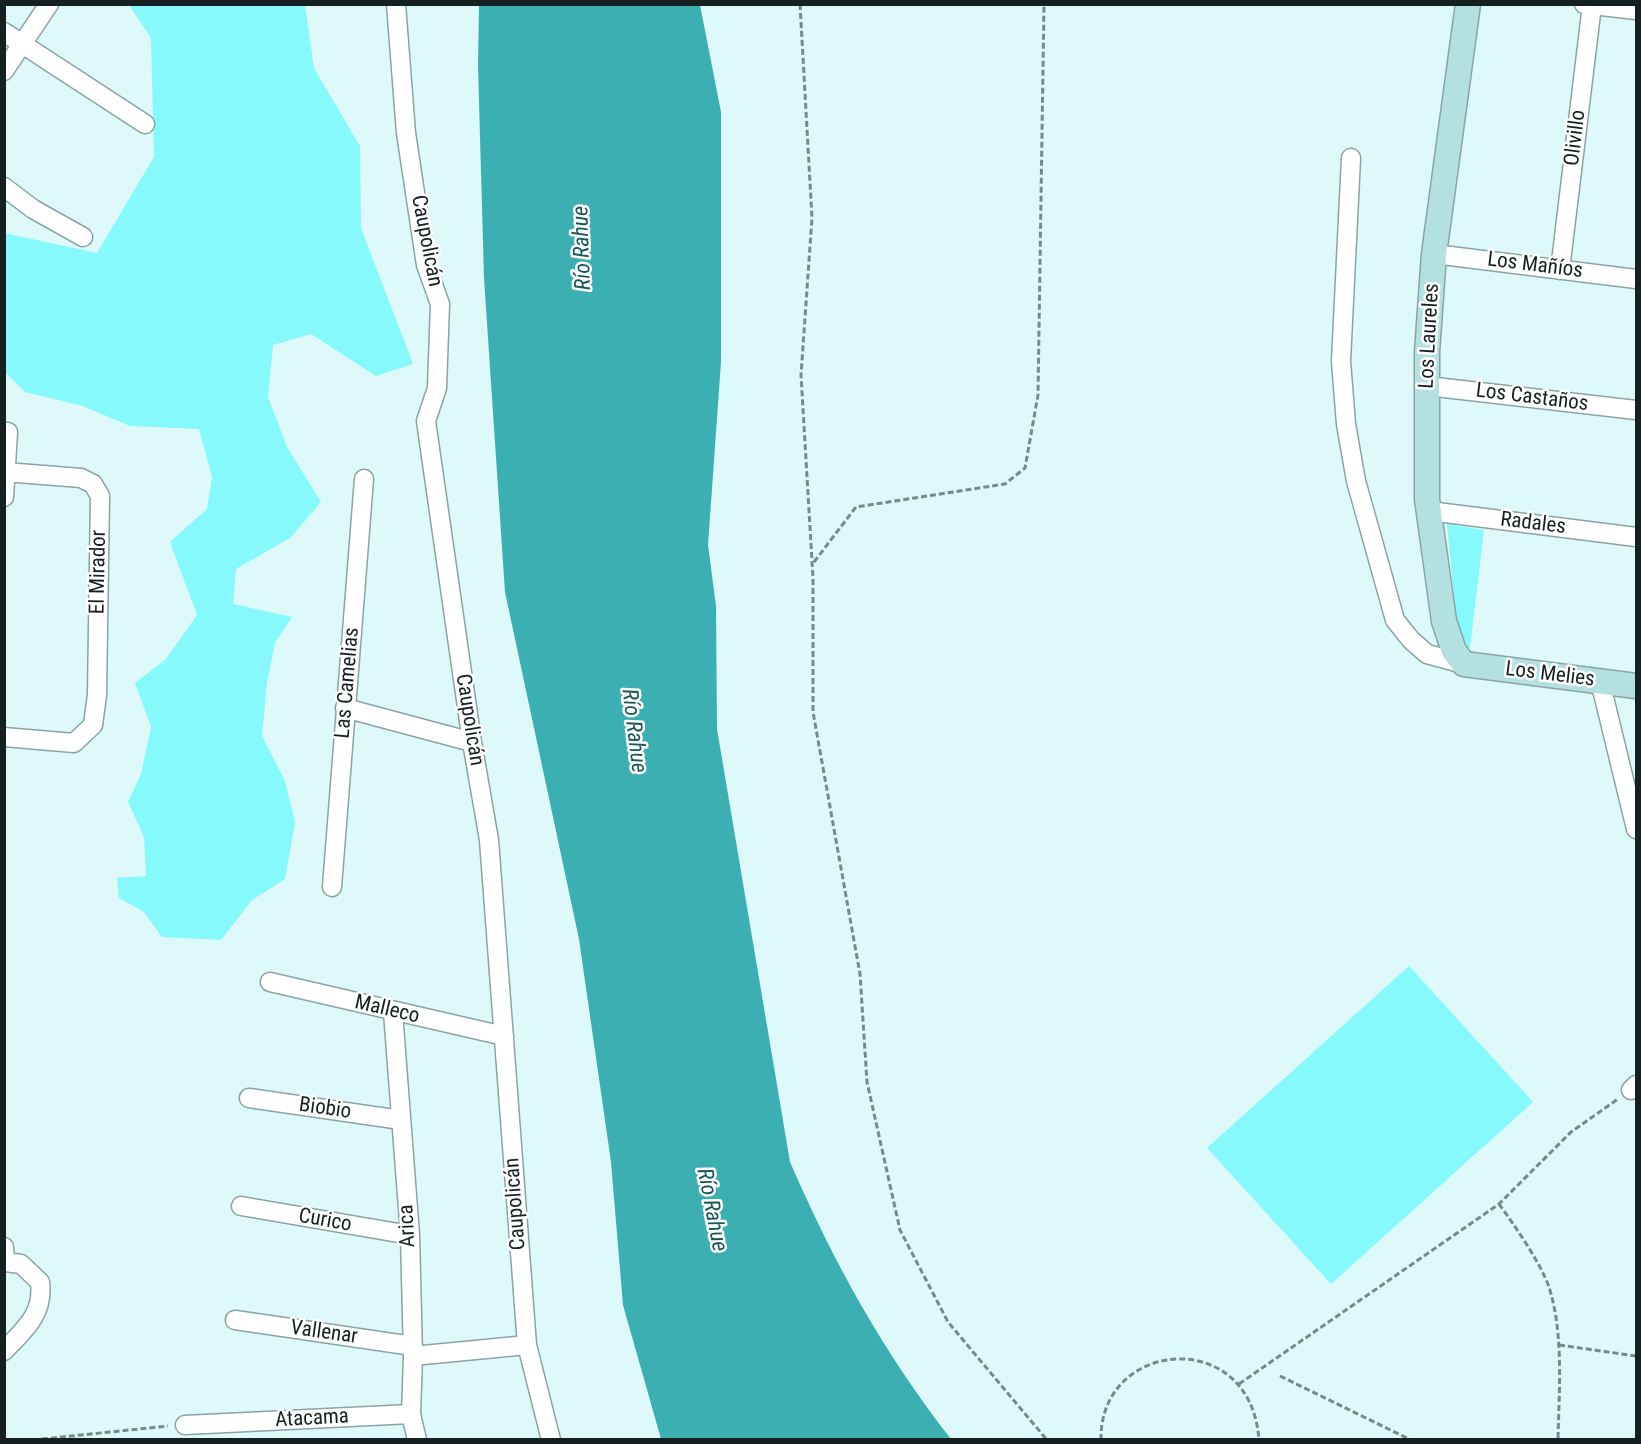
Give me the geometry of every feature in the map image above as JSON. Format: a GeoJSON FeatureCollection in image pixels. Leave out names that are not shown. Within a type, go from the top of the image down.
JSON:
{"type":"FeatureCollection","features":[{"type":"Feature","properties":{"kind":"street"},"geometry":{"type":"LineString","coordinates":[[4,71],[49,4]]}},
{"type":"Feature","properties":{"kind":"street","name":"Caupolicán"},"geometry":{"type":"LineString","coordinates":[[396,4],[406,133],[426,265],[440,304],[437,388],[426,421],[472,742],[489,840],[527,1345],[551,1440]]}},
{"type":"Feature","properties":{"kind":"street","name":"Los Laureles"},"geometry":{"type":"LineString","coordinates":[[1464,664],[1454,651],[1444,621],[1426,498],[1427,386],[1434,254],[1468,4]]}},
{"type":"Feature","properties":{"kind":"street"},"geometry":{"type":"LineString","coordinates":[[1588,5],[1636,10]]}},
{"type":"Feature","properties":{"kind":"street","name":"Olivillo"},"geometry":{"type":"LineString","coordinates":[[1560,270],[1588,5]]}},
{"type":"Feature","properties":{"kind":"street"},"geometry":{"type":"LineString","coordinates":[[4,32],[145,124]]}},
{"type":"Feature","properties":{"kind":"street"},"geometry":{"type":"LineString","coordinates":[[1351,158],[1341,361],[1346,424],[1356,482],[1395,620],[1411,640],[1427,654],[1464,664]]}},
{"type":"Feature","properties":{"kind":"street"},"geometry":{"type":"LineString","coordinates":[[4,187],[41,214],[83,237]]}},
{"type":"Feature","properties":{"kind":"street","name":"Los Mañíos"},"geometry":{"type":"LineString","coordinates":[[1434,254],[1636,279]]}},
{"type":"Feature","properties":{"kind":"street","name":"Los Castaños"},"geometry":{"type":"LineString","coordinates":[[1427,386],[1636,410]]}},
{"type":"Feature","properties":{"kind":"street"},"geometry":{"type":"LineString","coordinates":[[4,497],[6,432]]}},
{"type":"Feature","properties":{"kind":"street","name":"El Mirador"},"geometry":{"type":"LineString","coordinates":[[4,737],[74,743],[93,725],[97,695],[100,496],[93,484],[81,478],[5,472]]}},
{"type":"Feature","properties":{"kind":"street","name":"Las Camelias"},"geometry":{"type":"LineString","coordinates":[[332,887],[364,479]]}},
{"type":"Feature","properties":{"kind":"street","name":"Radales"},"geometry":{"type":"LineString","coordinates":[[1429,511],[1636,537]]}},
{"type":"Feature","properties":{"kind":"street","name":"Los Melies"},"geometry":{"type":"LineString","coordinates":[[1464,664],[1636,686]]}},
{"type":"Feature","properties":{"kind":"street"},"geometry":{"type":"LineString","coordinates":[[1600,681],[1636,829]]}},
{"type":"Feature","properties":{"kind":"street"},"geometry":{"type":"LineString","coordinates":[[345,708],[472,742]]}},
{"type":"Feature","properties":{"kind":"street","name":"Malleco"},"geometry":{"type":"LineString","coordinates":[[270,982],[504,1036]]}},
{"type":"Feature","properties":{"kind":"street","name":"Arica"},"geometry":{"type":"LineString","coordinates":[[393,1012],[410,1235],[413,1351],[411,1414],[417,1440]]}},
{"type":"Feature","properties":{"kind":"street","name":"Biobio"},"geometry":{"type":"LineString","coordinates":[[249,1098],[401,1120]]}},
{"type":"Feature","properties":{"kind":"street","name":"Curico"},"geometry":{"type":"LineString","coordinates":[[242,1206],[410,1235]]}},
{"type":"Feature","properties":{"kind":"street"},"geometry":{"type":"LineString","coordinates":[[4,1247],[5,1262],[21,1264],[40,1282],[42,1297],[38,1312],[4,1351]]}},
{"type":"Feature","properties":{"kind":"street","name":"Vallenar"},"geometry":{"type":"LineString","coordinates":[[235,1320],[413,1351],[527,1345]]}},
{"type":"Feature","properties":{"kind":"street","name":"Atacama"},"geometry":{"type":"LineString","coordinates":[[184,1425],[411,1414]]}},
{"type":"Feature","properties":{"kind":"path"},"geometry":{"type":"LineString","coordinates":[[800,4],[812,218],[801,375],[813,563],[813,712],[860,974],[867,1082],[900,1230],[948,1322],[1047,1440]]}},
{"type":"Feature","properties":{"kind":"path"},"geometry":{"type":"LineString","coordinates":[[813,563],[855,507],[1005,484],[1025,468],[1038,395],[1044,4]]}},
{"type":"Feature","properties":{"kind":"path"},"geometry":{"type":"LineString","coordinates":[[1239,1384],[1499,1204],[1571,1132],[1634,1088]]}},
{"type":"Feature","properties":{"kind":"path"},"geometry":{"type":"LineString","coordinates":[[1499,1204],[1516,1227],[1549,1287],[1559,1345],[1558,1440]]}},
{"type":"Feature","properties":{"kind":"path"},"geometry":{"type":"LineString","coordinates":[[1559,1345],[1636,1356]]}},
{"type":"Feature","properties":{"kind":"path"},"geometry":{"type":"LineString","coordinates":[[1101,1440],[1102,1422],[1111,1396],[1137,1370],[1173,1358],[1194,1359],[1220,1368],[1239,1384],[1258,1418],[1259,1440]]}},
{"type":"Feature","properties":{"kind":"path"},"geometry":{"type":"LineString","coordinates":[[1280,1376],[1411,1440]]}},
{"type":"Feature","properties":{"kind":"path"},"geometry":{"type":"LineString","coordinates":[[33,1440],[184,1425]]}},
{"type":"Feature","properties":{"kind":"shaded area"},"geometry":{"type":"Polygon","coordinates":[[[129,5],[305,5],[314,68],[360,146],[361,228],[413,364],[376,376],[311,334],[273,345],[268,397],[287,447],[321,502],[290,538],[236,569],[233,604],[292,617],[275,643],[267,683],[262,736],[285,781],[295,822],[285,879],[252,900],[221,940],[162,937],[144,912],[119,898],[117,878],[146,876],[144,837],[128,802],[141,774],[151,727],[135,683],[165,660],[197,615],[170,542],[207,509],[212,477],[199,429],[130,426],[83,406],[25,392],[5,372],[4,233],[97,253],[154,157],[151,38],[129,5]]]}},
{"type":"Feature","properties":{"kind":"shaded area"},"geometry":{"type":"Polygon","coordinates":[[[1447,524],[1484,530],[1470,648],[1459,646],[1447,524]]]}},
{"type":"Feature","properties":{"kind":"shaded area"},"geometry":{"type":"Polygon","coordinates":[[[1409,966],[1533,1102],[1331,1284],[1207,1148],[1409,966]]]}},
{"type":"Feature","properties":{"kind":"water","name":"Río Rahue"},"geometry":{"type":"Polygon","coordinates":[[[479,5],[700,5],[721,112],[721,362],[708,545],[716,606],[717,729],[790,1162],[824,1236],[861,1306],[903,1373],[951,1439],[661,1439],[623,1305],[611,1162],[579,939],[505,592],[484,278],[478,66],[479,5]]]}}]}
